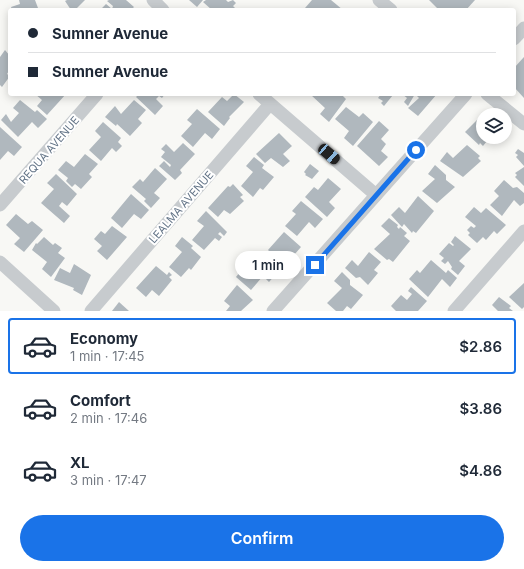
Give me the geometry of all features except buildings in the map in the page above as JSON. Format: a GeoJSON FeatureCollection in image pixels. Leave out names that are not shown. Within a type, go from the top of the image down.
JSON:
{"type":"FeatureCollection","features":[{"type":"Feature","properties":{"kind":"street"},"geometry":{"type":"LineString","coordinates":[[153,0],[161,8]]}},
{"type":"Feature","properties":{"kind":"street"},"geometry":{"type":"LineString","coordinates":[[379,0],[389,8]]}},
{"type":"Feature","properties":{"kind":"street"},"geometry":{"type":"LineString","coordinates":[[516,37],[524,28]]}},
{"type":"Feature","properties":{"kind":"street","name":"REQUA AVENUE"},"geometry":{"type":"LineString","coordinates":[[0,205],[95,96]]}},
{"type":"Feature","properties":{"kind":"street"},"geometry":{"type":"LineString","coordinates":[[261,96],[376,195]]}},
{"type":"Feature","properties":{"kind":"street"},"geometry":{"type":"LineString","coordinates":[[274,311],[464,96]]}},
{"type":"Feature","properties":{"kind":"street"},"geometry":{"type":"LineString","coordinates":[[489,96],[524,124]]}},
{"type":"Feature","properties":{"kind":"street","name":"LEALMA AVENUE"},"geometry":{"type":"LineString","coordinates":[[91,311],[270,104]]}},
{"type":"Feature","properties":{"kind":"street"},"geometry":{"type":"LineString","coordinates":[[454,311],[524,231]]}},
{"type":"Feature","properties":{"kind":"street"},"geometry":{"type":"LineString","coordinates":[[0,262],[54,311]]}},
{"type":"Feature","properties":{"kind":"route"},"geometry":{"type":"LineString","coordinates":[[315,265],[416,150]]}}]}
